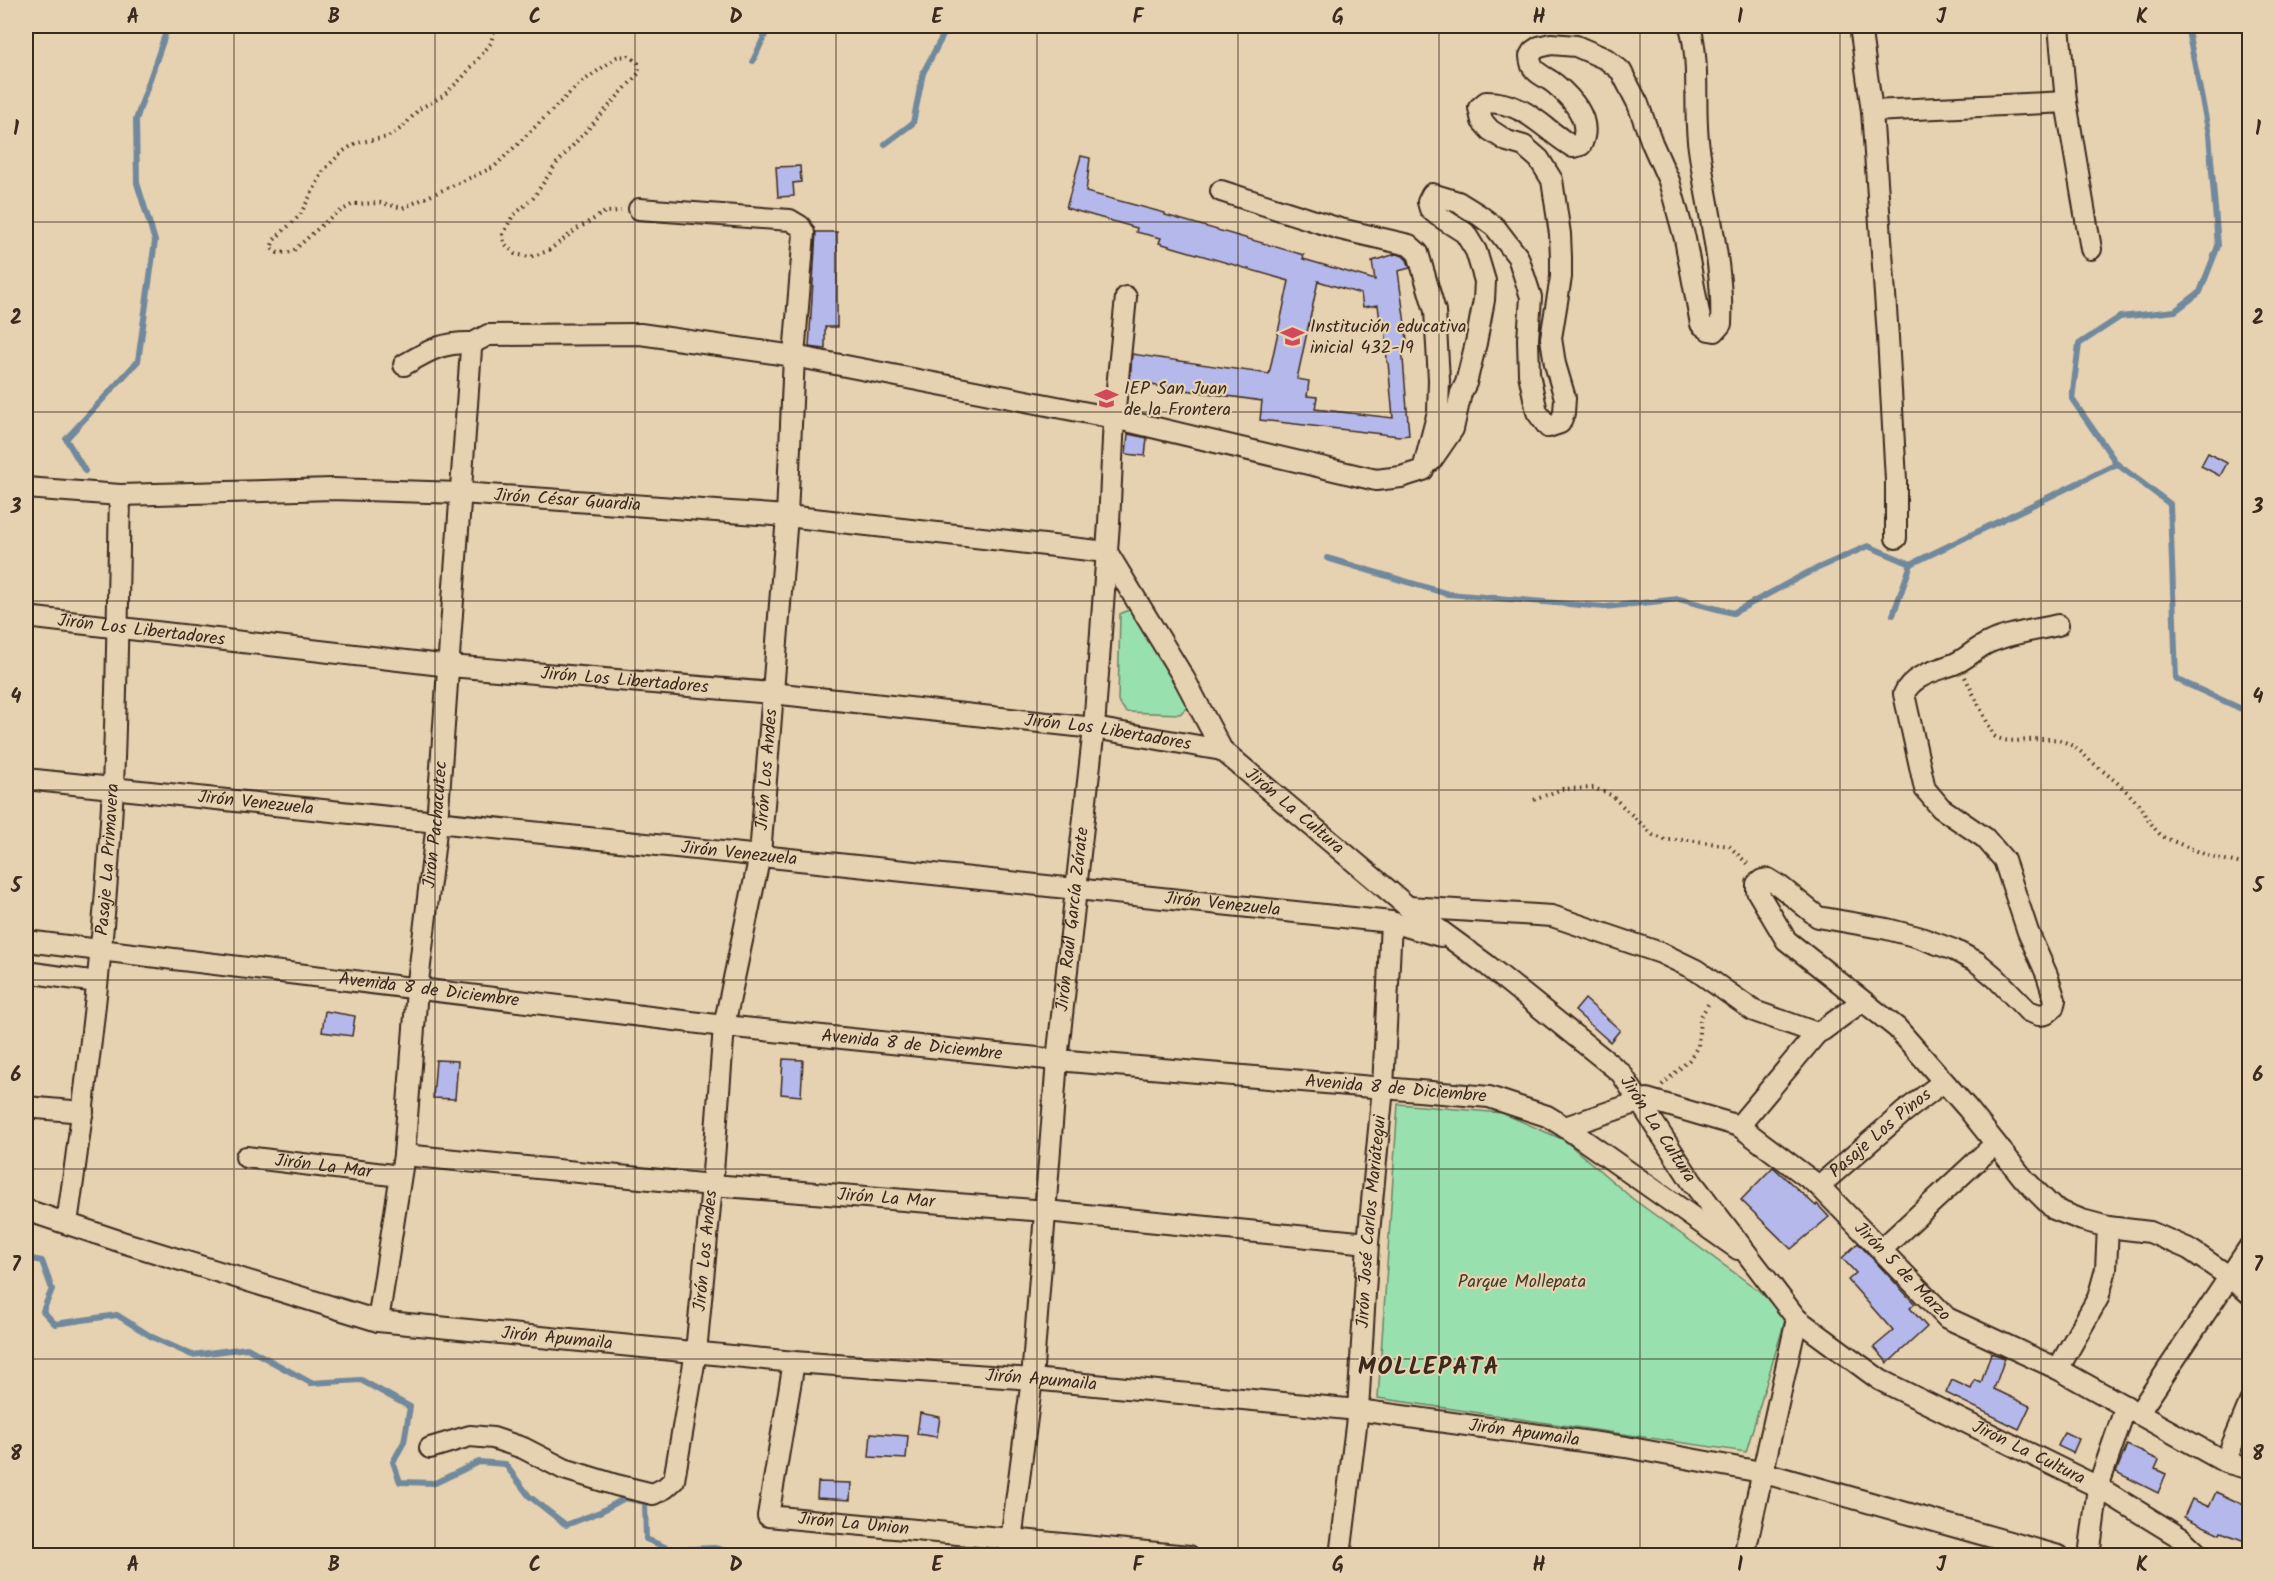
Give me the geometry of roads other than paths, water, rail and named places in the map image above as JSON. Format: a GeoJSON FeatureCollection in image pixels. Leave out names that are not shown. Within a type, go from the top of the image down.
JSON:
{"type":"FeatureCollection","features":[{"type":"Feature","properties":{"kind":"street"},"geometry":{"type":"LineString","coordinates":[[404,366],[431,350],[451,342],[640,334],[794,356],[1114,418],[1376,480],[1401,477],[1423,470],[1438,453],[1453,429],[1476,343],[1484,300],[1485,281],[1476,250],[1465,233],[1430,209],[1428,202],[1432,194],[1458,202],[1479,215],[1495,227],[1518,257],[1530,297],[1529,374],[1538,412],[1548,427],[1560,423],[1564,413],[1565,398],[1551,347],[1561,258],[1552,180],[1539,159],[1524,146],[1507,141],[1490,130],[1482,122],[1479,108],[1486,102],[1508,104],[1524,110],[1556,136],[1574,147],[1581,145],[1585,129],[1578,106],[1532,66],[1530,56],[1539,47],[1551,44],[1576,46],[1606,59],[1621,71],[1638,104],[1669,181],[1685,239],[1701,324],[1715,331],[1721,324],[1718,266],[1698,140],[1695,44],[1690,26]]}},
{"type":"Feature","properties":{"kind":"street"},"geometry":{"type":"LineString","coordinates":[[1860,26],[1872,111],[1888,337],[1896,480],[1896,538]]}},
{"type":"Feature","properties":{"kind":"street"},"geometry":{"type":"LineString","coordinates":[[2059,26],[2066,102],[2091,249]]}},
{"type":"Feature","properties":{"kind":"street"},"geometry":{"type":"LineString","coordinates":[[1872,111],[2066,102]]}},
{"type":"Feature","properties":{"kind":"street"},"geometry":{"type":"LineString","coordinates":[[1221,191],[1340,229],[1409,245],[1418,253],[1435,311],[1439,380],[1438,412],[1423,470]]}},
{"type":"Feature","properties":{"kind":"street","name":"Jirón Los Andes"},"geometry":{"type":"LineString","coordinates":[[429,1448],[470,1436],[493,1438],[523,1448],[564,1469],[653,1494],[674,1480],[696,1352],[724,1026],[760,855],[787,516],[794,356],[804,233],[800,226],[790,220],[639,209]]}},
{"type":"Feature","properties":{"kind":"street","name":"Jirón Raúl García Zárate"},"geometry":{"type":"LineString","coordinates":[[1010,1548],[1032,1379],[1057,1060],[1094,728],[1114,418],[1126,297]]}},
{"type":"Feature","properties":{"kind":"street","name":"Jirón Pachacutec"},"geometry":{"type":"LineString","coordinates":[[378,1321],[404,1155],[417,990],[437,823],[471,349],[480,339]]}},
{"type":"Feature","properties":{"kind":"street","name":"Jirón César Guardia"},"geometry":{"type":"LineString","coordinates":[[26,488],[120,495],[332,489],[461,494],[787,516],[1107,552]]}},
{"type":"Feature","properties":{"kind":"street","name":"Pasaje La Primavera"},"geometry":{"type":"LineString","coordinates":[[67,1223],[83,1112],[101,949],[113,787],[120,495]]}},
{"type":"Feature","properties":{"kind":"street"},"geometry":{"type":"LineString","coordinates":[[1107,552],[1185,680],[1222,750]]}},
{"type":"Feature","properties":{"kind":"street","name":"Jirón Los Libertadores"},"geometry":{"type":"LineString","coordinates":[[26,617],[450,666],[772,693],[1094,728],[1222,750]]}},
{"type":"Feature","properties":{"kind":"street"},"geometry":{"type":"LineString","coordinates":[[2058,625],[1992,640],[1956,663],[1920,677],[1907,687],[1904,694],[1925,789],[1941,808],[1985,838],[2004,860],[2028,932],[2048,975],[2055,1000],[2053,1008],[2046,1014],[2038,1015],[2028,1011],[1977,962],[1954,950],[1887,929],[1818,917],[1781,886],[1768,879],[1757,884],[1761,900],[1786,940],[1897,1028],[1917,1048],[2024,1179],[2054,1209],[2108,1227],[2150,1232],[2188,1249],[2230,1277],[2250,1294]]}},
{"type":"Feature","properties":{"kind":"street","name":"Jirón La Cultura"},"geometry":{"type":"LineString","coordinates":[[1222,750],[1408,907],[1621,1073],[1643,1100],[1692,1182],[1755,1261],[1797,1319],[1880,1380],[2098,1487],[2181,1538],[2200,1556]]}},
{"type":"Feature","properties":{"kind":"street","name":"Jirón Venezuela"},"geometry":{"type":"LineString","coordinates":[[26,779],[1077,887],[1391,922],[1451,939]]}},
{"type":"Feature","properties":{"kind":"street"},"geometry":{"type":"LineString","coordinates":[[1408,907],[1552,916],[1661,953],[1696,970],[1754,1011],[1817,1033]]}},
{"type":"Feature","properties":{"kind":"street","name":"Jirón José Carlos Mariátegui"},"geometry":{"type":"LineString","coordinates":[[1340,1556],[1358,1410],[1368,1243],[1383,1088],[1391,922]]}},
{"type":"Feature","properties":{"kind":"street","name":"Avenida 8 de Diciembre"},"geometry":{"type":"LineString","coordinates":[[26,941],[724,1026],[1057,1060],[1489,1097],[1547,1116],[1565,1127],[1755,1261]]}},
{"type":"Feature","properties":{"kind":"street"},"geometry":{"type":"LineString","coordinates":[[26,972],[97,982]]}},
{"type":"Feature","properties":{"kind":"street"},"geometry":{"type":"LineString","coordinates":[[1739,1126],[1817,1033],[1862,1002]]}},
{"type":"Feature","properties":{"kind":"street","name":"Pasaje Los Pinos"},"geometry":{"type":"LineString","coordinates":[[1819,1186],[1904,1112],[1943,1082]]}},
{"type":"Feature","properties":{"kind":"street"},"geometry":{"type":"LineString","coordinates":[[1565,1127],[1643,1100]]}},
{"type":"Feature","properties":{"kind":"street","name":"Jirón 5 de Marzo"},"geometry":{"type":"LineString","coordinates":[[1643,1100],[1739,1126],[1819,1186],[1947,1318],[2058,1369],[2225,1461],[2250,1469]]}},
{"type":"Feature","properties":{"kind":"street"},"geometry":{"type":"LineString","coordinates":[[26,1107],[83,1112]]}},
{"type":"Feature","properties":{"kind":"street"},"geometry":{"type":"LineString","coordinates":[[1882,1249],[1995,1144]]}},
{"type":"Feature","properties":{"kind":"street","name":"Jirón La Mar"},"geometry":{"type":"LineString","coordinates":[[404,1155],[712,1185],[1046,1211],[1368,1243]]}},
{"type":"Feature","properties":{"kind":"street","name":"Jirón La Mar"},"geometry":{"type":"LineString","coordinates":[[246,1157],[400,1176]]}},
{"type":"Feature","properties":{"kind":"street","name":"Jirón Apumaila"},"geometry":{"type":"LineString","coordinates":[[26,1210],[378,1321],[794,1362],[1032,1379],[1358,1410],[1626,1448],[1761,1472],[2059,1556]]}},
{"type":"Feature","properties":{"kind":"street"},"geometry":{"type":"LineString","coordinates":[[2058,1369],[2098,1298],[2106,1269],[2108,1227]]}},
{"type":"Feature","properties":{"kind":"street"},"geometry":{"type":"LineString","coordinates":[[2089,1556],[2098,1487],[2132,1410],[2230,1277],[2250,1246]]}},
{"type":"Feature","properties":{"kind":"street"},"geometry":{"type":"LineString","coordinates":[[1744,1556],[1797,1319]]}},
{"type":"Feature","properties":{"kind":"street","name":"Jirón La Union"},"geometry":{"type":"LineString","coordinates":[[794,1362],[768,1516],[1010,1548],[1189,1556]]}},
{"type":"Feature","properties":{"kind":"street"},"geometry":{"type":"LineString","coordinates":[[2225,1461],[2250,1402]]}},
{"type":"Feature","properties":{"kind":"waterway"},"geometry":{"type":"LineString","coordinates":[[85,471],[66,439],[138,361],[155,241],[137,183],[136,120],[168,26]]}},
{"type":"Feature","properties":{"kind":"waterway"},"geometry":{"type":"LineString","coordinates":[[753,61],[769,26]]}},
{"type":"Feature","properties":{"kind":"waterway"},"geometry":{"type":"LineString","coordinates":[[885,144],[913,123],[923,73],[948,26]]}},
{"type":"Feature","properties":{"kind":"waterway"},"geometry":{"type":"LineString","coordinates":[[2187,26],[2209,134],[2218,246],[2200,292],[2175,311],[2120,317],[2079,344],[2072,399],[2117,464],[2170,504],[2176,679],[2246,711],[2250,715]]}},
{"type":"Feature","properties":{"kind":"waterway"},"geometry":{"type":"LineString","coordinates":[[1327,558],[1448,594],[1605,607],[1679,599],[1733,613],[1809,572],[1868,546],[1911,564],[2117,464]]}},
{"type":"Feature","properties":{"kind":"waterway"},"geometry":{"type":"LineString","coordinates":[[1893,615],[1911,564]]}},
{"type":"Feature","properties":{"kind":"waterway"},"geometry":{"type":"LineString","coordinates":[[26,1258],[42,1261],[52,1289],[43,1311],[55,1324],[117,1315],[152,1337],[192,1355],[247,1348],[311,1383],[361,1380],[410,1407],[404,1442],[393,1462],[400,1482],[435,1483],[479,1462],[505,1464],[529,1496],[566,1525],[600,1512],[625,1498],[645,1502],[646,1539],[672,1550],[714,1548],[747,1556]]}},
{"type":"Feature","properties":{"kind":"place","name":"Institución educativa inicial 432-19"},"geometry":{"type":"Point","coordinates":[1292,337]}},
{"type":"Feature","properties":{"kind":"place","name":"IEP San Juan de la Frontera"},"geometry":{"type":"Point","coordinates":[1106,399]}},
{"type":"Feature","properties":{"kind":"district","name":"MOLLEPATA"},"geometry":{"type":"Point","coordinates":[1429,1367]}},
{"type":"Feature","properties":{"kind":"park label","name":"Parque Mollepata"},"geometry":{"type":"Point","coordinates":[1522,1282]}}]}
